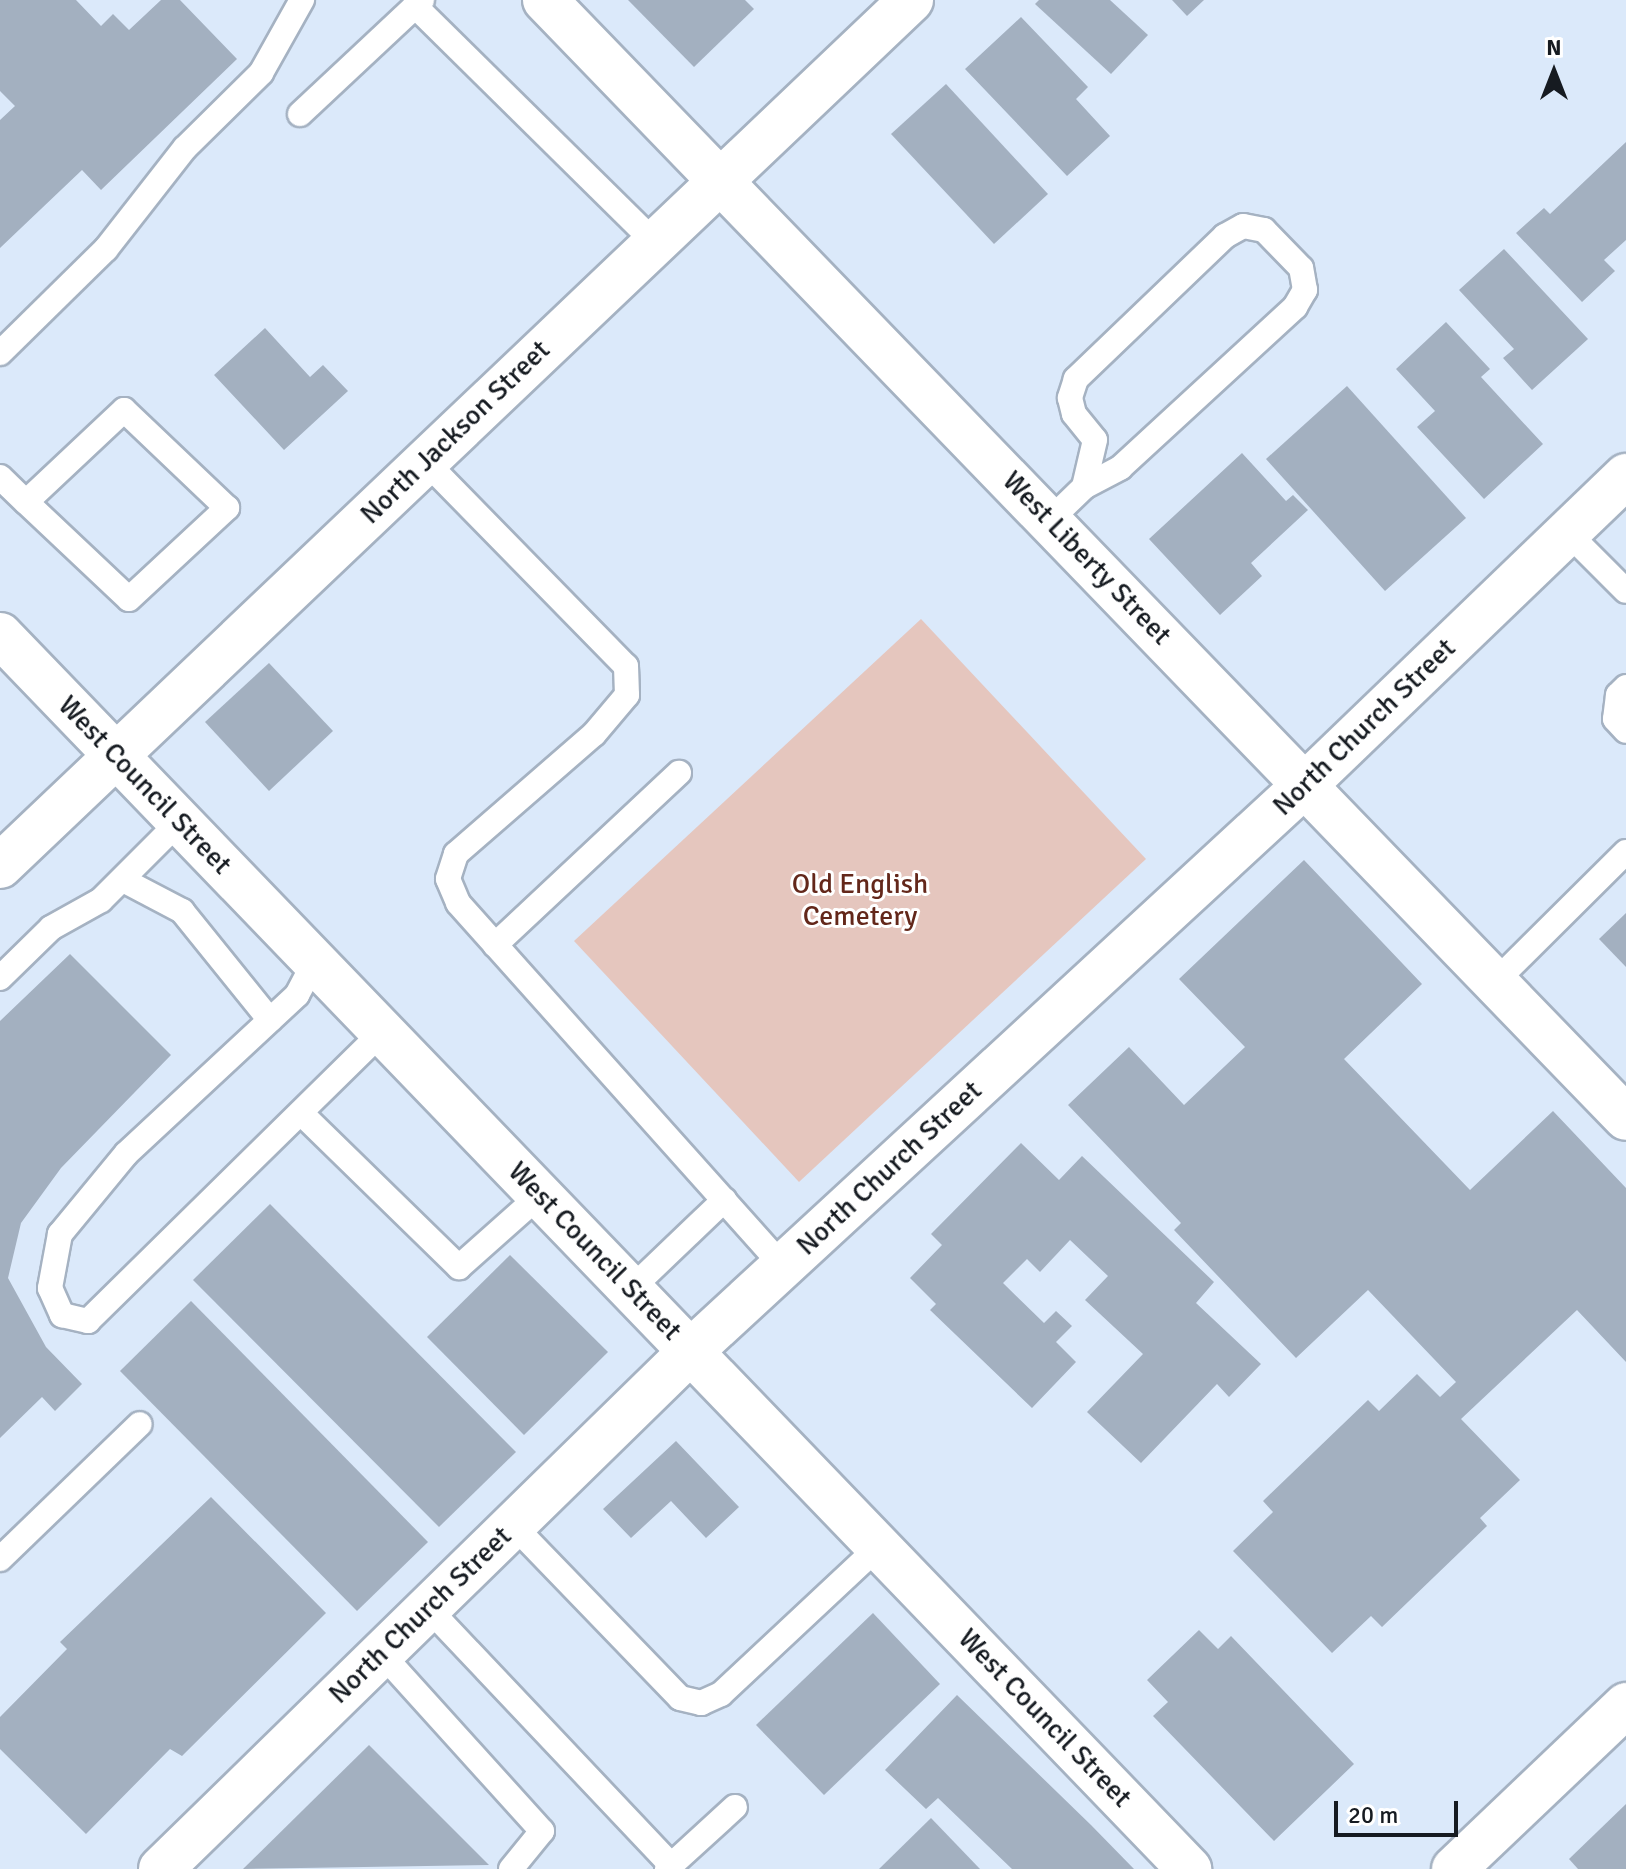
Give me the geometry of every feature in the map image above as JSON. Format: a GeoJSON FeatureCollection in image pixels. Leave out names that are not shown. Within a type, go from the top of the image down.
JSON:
{"type":"FeatureCollection","features":[{"type":"Feature","properties":{"kind":"street","name":"West Liberty Street"},"geometry":{"type":"LineString","coordinates":[[545,0],[718,182],[1307,783],[1626,1118]]}},
{"type":"Feature","properties":{"kind":"street","name":"North Jackson Street"},"geometry":{"type":"LineString","coordinates":[[0,866],[718,182],[900,4]]}},
{"type":"Feature","properties":{"kind":"street","name":"North Church Street"},"geometry":{"type":"LineString","coordinates":[[161,1869],[691,1351],[1307,783],[1626,476]]}},
{"type":"Feature","properties":{"kind":"street","name":"West Council Street"},"geometry":{"type":"LineString","coordinates":[[0,635],[1189,1869]]}},
{"type":"Feature","properties":{"kind":"street"},"geometry":{"type":"LineString","coordinates":[[1470,1864],[1626,1705]]}},
{"type":"Feature","properties":{"kind":"lane"},"geometry":{"type":"LineString","coordinates":[[0,353],[106,249],[185,148],[272,59],[302,0]]}},
{"type":"Feature","properties":{"kind":"lane"},"geometry":{"type":"LineString","coordinates":[[300,114],[418,3],[654,242]]}},
{"type":"Feature","properties":{"kind":"lane"},"geometry":{"type":"LineString","coordinates":[[1050,520],[1084,487],[1120,468],[1295,307],[1305,290],[1301,268],[1264,230],[1243,226],[1225,236],[1076,379],[1070,398],[1074,414],[1095,440],[1084,487]]}},
{"type":"Feature","properties":{"kind":"lane"},"geometry":{"type":"LineString","coordinates":[[0,477],[26,502],[129,599],[227,508],[124,410],[26,502]]}},
{"type":"Feature","properties":{"kind":"lane"},"geometry":{"type":"LineString","coordinates":[[425,461],[626,666],[627,695],[594,734],[456,854],[448,879],[458,903],[783,1266]]}},
{"type":"Feature","properties":{"kind":"lane"},"geometry":{"type":"LineString","coordinates":[[1567,532],[1626,591]]}},
{"type":"Feature","properties":{"kind":"lane"},"geometry":{"type":"LineString","coordinates":[[1626,687],[1618,695],[1615,719],[1626,731]]}},
{"type":"Feature","properties":{"kind":"lane"},"geometry":{"type":"LineString","coordinates":[[495,945],[679,773]]}},
{"type":"Feature","properties":{"kind":"lane"},"geometry":{"type":"LineString","coordinates":[[0,978],[51,928],[123,880],[180,821]]}},
{"type":"Feature","properties":{"kind":"lane"},"geometry":{"type":"LineString","coordinates":[[1496,981],[1626,852]]}},
{"type":"Feature","properties":{"kind":"lane"},"geometry":{"type":"LineString","coordinates":[[123,880],[182,911],[270,1020]]}},
{"type":"Feature","properties":{"kind":"lane"},"geometry":{"type":"LineString","coordinates":[[315,961],[297,995],[126,1154],[60,1234],[50,1288],[62,1315],[88,1321],[303,1115],[383,1031]]}},
{"type":"Feature","properties":{"kind":"lane"},"geometry":{"type":"LineString","coordinates":[[303,1115],[459,1267],[540,1195]]}},
{"type":"Feature","properties":{"kind":"lane"},"geometry":{"type":"LineString","coordinates":[[631,1289],[724,1200]]}},
{"type":"Feature","properties":{"kind":"lane"},"geometry":{"type":"LineString","coordinates":[[0,1559],[140,1424]]}},
{"type":"Feature","properties":{"kind":"lane"},"geometry":{"type":"LineString","coordinates":[[513,1525],[680,1698],[701,1703],[721,1694],[879,1546]]}},
{"type":"Feature","properties":{"kind":"lane"},"geometry":{"type":"LineString","coordinates":[[428,1608],[669,1867],[735,1807]]}},
{"type":"Feature","properties":{"kind":"lane"},"geometry":{"type":"LineString","coordinates":[[381,1653],[538,1824],[539,1841],[511,1869]]}},
{"type":"Feature","properties":{"kind":"green space","name":"Old English Cemetery"},"geometry":{"type":"Polygon","coordinates":[[[921,619],[1146,859],[799,1182],[574,941],[921,619]]]}},
{"type":"Feature","properties":{"kind":"building"},"geometry":{"type":"Polygon","coordinates":[[[0,0],[76,0],[101,26],[113,14],[129,30],[161,0],[180,0],[237,59],[101,190],[82,170],[0,248],[0,120],[15,106],[0,91],[0,0]]]}},
{"type":"Feature","properties":{"kind":"building"},"geometry":{"type":"Polygon","coordinates":[[[628,0],[745,0],[754,9],[694,67],[628,0]]]}},
{"type":"Feature","properties":{"kind":"building"},"geometry":{"type":"Polygon","coordinates":[[[1039,0],[1110,0],[1148,35],[1111,74],[1035,4],[1039,0]]]}},
{"type":"Feature","properties":{"kind":"building"},"geometry":{"type":"Polygon","coordinates":[[[1172,0],[1204,0],[1187,16],[1172,0]]]}},
{"type":"Feature","properties":{"kind":"building"},"geometry":{"type":"Polygon","coordinates":[[[1021,17],[1088,87],[1076,99],[1110,136],[1067,176],[965,69],[1021,17]]]}},
{"type":"Feature","properties":{"kind":"building"},"geometry":{"type":"Polygon","coordinates":[[[946,84],[1048,194],[994,244],[891,134],[946,84]]]}},
{"type":"Feature","properties":{"kind":"building"},"geometry":{"type":"Polygon","coordinates":[[[1626,142],[1626,240],[1604,260],[1615,271],[1582,302],[1516,233],[1544,208],[1550,214],[1626,142]]]}},
{"type":"Feature","properties":{"kind":"building"},"geometry":{"type":"Polygon","coordinates":[[[1504,249],[1588,339],[1532,390],[1503,358],[1514,349],[1459,290],[1504,249]]]}},
{"type":"Feature","properties":{"kind":"building"},"geometry":{"type":"Polygon","coordinates":[[[1446,322],[1490,369],[1481,377],[1543,444],[1484,499],[1417,427],[1435,411],[1396,369],[1446,322]]]}},
{"type":"Feature","properties":{"kind":"building"},"geometry":{"type":"Polygon","coordinates":[[[265,328],[310,377],[323,365],[348,391],[284,450],[214,375],[265,328]]]}},
{"type":"Feature","properties":{"kind":"building"},"geometry":{"type":"Polygon","coordinates":[[[1347,386],[1466,518],[1385,591],[1266,459],[1347,386]]]}},
{"type":"Feature","properties":{"kind":"building"},"geometry":{"type":"Polygon","coordinates":[[[1242,453],[1286,501],[1293,495],[1308,510],[1251,563],[1262,576],[1220,615],[1149,539],[1242,453]]]}},
{"type":"Feature","properties":{"kind":"building"},"geometry":{"type":"Polygon","coordinates":[[[269,663],[333,731],[269,791],[205,722],[269,663]]]}},
{"type":"Feature","properties":{"kind":"building"},"geometry":{"type":"Polygon","coordinates":[[[1304,860],[1422,984],[1344,1059],[1470,1190],[1553,1111],[1626,1188],[1626,1362],[1577,1310],[1461,1419],[1520,1480],[1480,1518],[1487,1526],[1382,1627],[1371,1616],[1332,1653],[1233,1551],[1273,1512],[1263,1501],[1368,1400],[1379,1411],[1417,1374],[1440,1397],[1456,1382],[1368,1290],[1296,1358],[1174,1230],[1181,1223],[1068,1105],[1129,1047],[1184,1105],[1245,1047],[1179,979],[1304,860]]]}},
{"type":"Feature","properties":{"kind":"building"},"geometry":{"type":"Polygon","coordinates":[[[1626,913],[1626,967],[1599,939],[1626,913]]]}},
{"type":"Feature","properties":{"kind":"building"},"geometry":{"type":"Polygon","coordinates":[[[70,954],[171,1055],[61,1168],[21,1223],[8,1278],[46,1347],[82,1384],[55,1411],[42,1397],[0,1438],[0,1021],[70,954]]]}},
{"type":"Feature","properties":{"kind":"building"},"geometry":{"type":"Polygon","coordinates":[[[1021,1143],[1059,1180],[1082,1156],[1214,1282],[1196,1303],[1261,1364],[1229,1397],[1217,1384],[1141,1463],[1087,1412],[1143,1354],[1085,1300],[1108,1276],[1070,1240],[1040,1272],[1027,1259],[1003,1283],[1044,1323],[1056,1311],[1072,1326],[1056,1342],[1076,1362],[1032,1408],[930,1310],[936,1304],[910,1278],[942,1245],[931,1234],[1021,1143]]]}},
{"type":"Feature","properties":{"kind":"building"},"geometry":{"type":"Polygon","coordinates":[[[270,1204],[516,1452],[439,1527],[193,1280],[270,1204]]]}},
{"type":"Feature","properties":{"kind":"building"},"geometry":{"type":"Polygon","coordinates":[[[510,1255],[608,1352],[524,1435],[427,1337],[510,1255]]]}},
{"type":"Feature","properties":{"kind":"building"},"geometry":{"type":"Polygon","coordinates":[[[191,1301],[428,1542],[357,1611],[120,1371],[191,1301]]]}},
{"type":"Feature","properties":{"kind":"building"},"geometry":{"type":"Polygon","coordinates":[[[676,1441],[739,1507],[706,1538],[671,1501],[631,1538],[603,1509],[676,1441]]]}},
{"type":"Feature","properties":{"kind":"building"},"geometry":{"type":"Polygon","coordinates":[[[211,1497],[326,1613],[182,1756],[170,1749],[86,1834],[0,1749],[0,1717],[67,1649],[60,1642],[211,1497]]]}},
{"type":"Feature","properties":{"kind":"building"},"geometry":{"type":"Polygon","coordinates":[[[873,1613],[940,1684],[824,1795],[756,1725],[873,1613]]]}},
{"type":"Feature","properties":{"kind":"building"},"geometry":{"type":"Polygon","coordinates":[[[1199,1630],[1218,1649],[1231,1636],[1354,1764],[1274,1841],[1153,1716],[1168,1702],[1147,1680],[1199,1630]]]}},
{"type":"Feature","properties":{"kind":"building"},"geometry":{"type":"Polygon","coordinates":[[[957,1695],[1134,1869],[1012,1869],[938,1798],[926,1809],[885,1770],[957,1695]]]}},
{"type":"Feature","properties":{"kind":"building"},"geometry":{"type":"Polygon","coordinates":[[[369,1745],[489,1865],[243,1869],[369,1745]]]}},
{"type":"Feature","properties":{"kind":"building"},"geometry":{"type":"Polygon","coordinates":[[[1626,1804],[1626,1869],[1578,1869],[1569,1859],[1626,1804]]]}},
{"type":"Feature","properties":{"kind":"building"},"geometry":{"type":"Polygon","coordinates":[[[931,1818],[980,1869],[879,1869],[931,1818]]]}}]}
